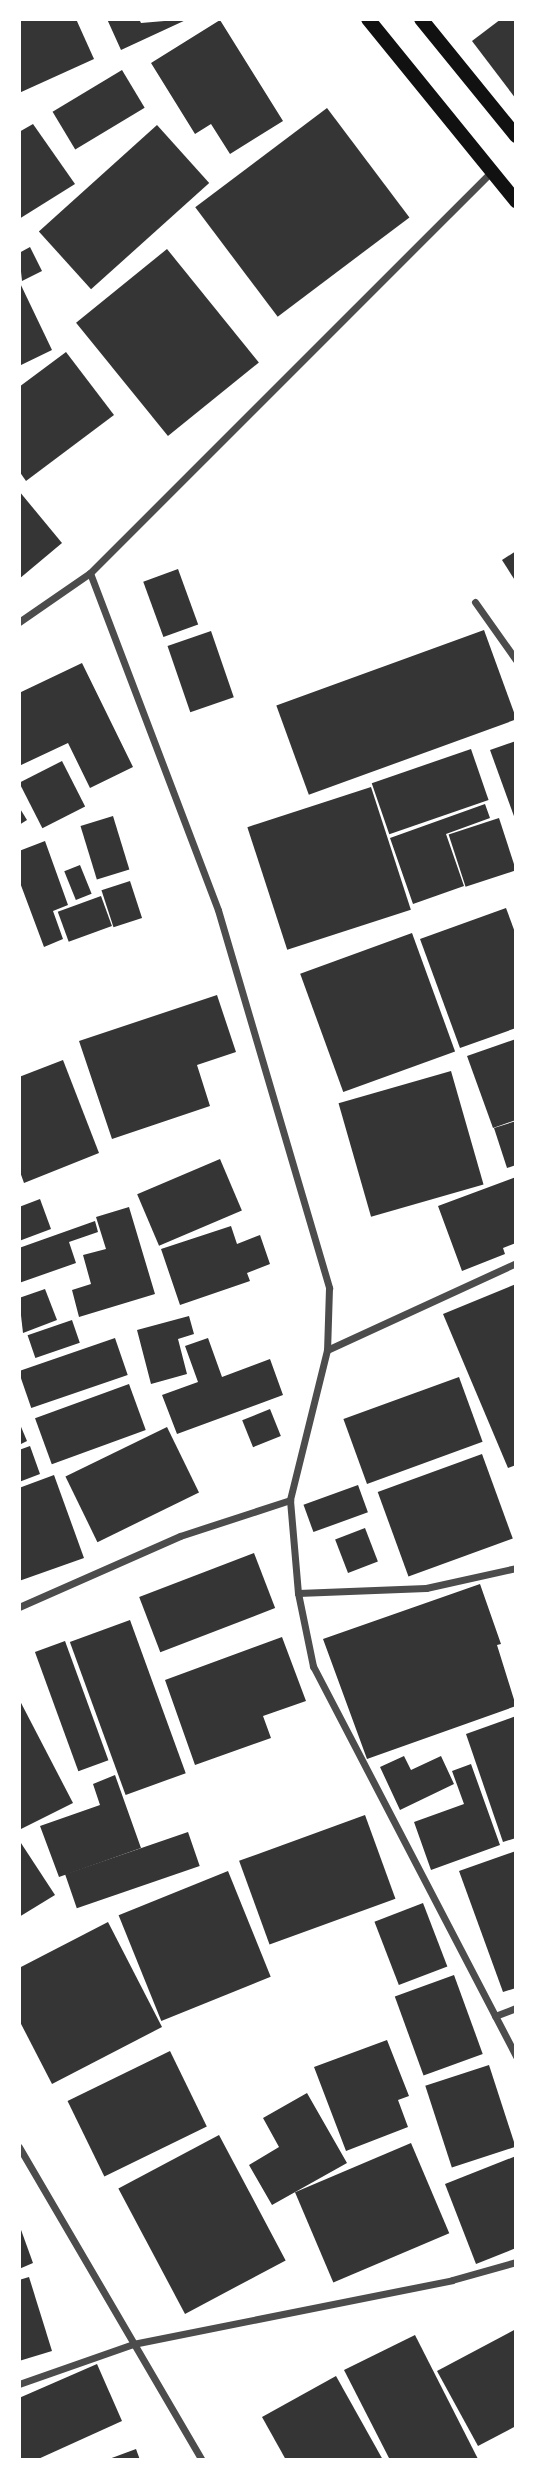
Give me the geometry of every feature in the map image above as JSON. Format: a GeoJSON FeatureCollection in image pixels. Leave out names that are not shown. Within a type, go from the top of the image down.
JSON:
{"type":"FeatureCollection","features":[{"type":"Feature","properties":{"kind":"main road"},"geometry":{"type":"LineString","coordinates":[[368,19],[516,201]]}},
{"type":"Feature","properties":{"kind":"main road"},"geometry":{"type":"LineString","coordinates":[[421,19],[516,135]]}},
{"type":"Feature","properties":{"kind":"street"},"geometry":{"type":"LineString","coordinates":[[19,622],[90,573],[492,171]]}},
{"type":"Feature","properties":{"kind":"street"},"geometry":{"type":"LineString","coordinates":[[90,573],[218,910],[329,1288],[327,1350],[290,1500],[298,1593],[313,1666],[516,2056]]}},
{"type":"Feature","properties":{"kind":"street"},"geometry":{"type":"LineString","coordinates":[[475,602],[516,660]]}},
{"type":"Feature","properties":{"kind":"street"},"geometry":{"type":"LineString","coordinates":[[327,1350],[516,1263]]}},
{"type":"Feature","properties":{"kind":"street"},"geometry":{"type":"LineString","coordinates":[[19,1607],[180,1535],[290,1500]]}},
{"type":"Feature","properties":{"kind":"street"},"geometry":{"type":"LineString","coordinates":[[298,1593],[426,1588],[516,1568]]}},
{"type":"Feature","properties":{"kind":"street"},"geometry":{"type":"LineString","coordinates":[[495,2016],[516,2008]]}},
{"type":"Feature","properties":{"kind":"street"},"geometry":{"type":"LineString","coordinates":[[19,2147],[202,2460]]}},
{"type":"Feature","properties":{"kind":"street"},"geometry":{"type":"LineString","coordinates":[[19,2384],[132,2344],[452,2280],[516,2262]]}},
{"type":"Feature","properties":{"kind":"building"},"geometry":{"type":"Polygon","coordinates":[[[19,19],[76,19],[94,59],[19,93],[19,19]]]}},
{"type":"Feature","properties":{"kind":"building"},"geometry":{"type":"Polygon","coordinates":[[[107,19],[139,19],[141,23],[188,19],[121,50],[107,19]]]}},
{"type":"Feature","properties":{"kind":"building"},"geometry":{"type":"Polygon","coordinates":[[[501,19],[516,19],[516,99],[472,41],[501,19]]]}},
{"type":"Feature","properties":{"kind":"building"},"geometry":{"type":"Polygon","coordinates":[[[220,20],[283,121],[230,154],[211,124],[195,134],[151,63],[220,20]]]}},
{"type":"Feature","properties":{"kind":"building"},"geometry":{"type":"Polygon","coordinates":[[[122,70],[145,108],[75,149],[53,112],[122,70]]]}},
{"type":"Feature","properties":{"kind":"building"},"geometry":{"type":"Polygon","coordinates":[[[327,108],[409,217],[278,317],[195,207],[327,108]]]}},
{"type":"Feature","properties":{"kind":"building"},"geometry":{"type":"Polygon","coordinates":[[[33,124],[75,184],[19,219],[19,132],[33,124]]]}},
{"type":"Feature","properties":{"kind":"building"},"geometry":{"type":"Polygon","coordinates":[[[157,125],[209,183],[91,289],[39,231],[157,125]]]}},
{"type":"Feature","properties":{"kind":"building"},"geometry":{"type":"Polygon","coordinates":[[[30,247],[42,271],[22,281],[19,253],[30,247]]]}},
{"type":"Feature","properties":{"kind":"building"},"geometry":{"type":"Polygon","coordinates":[[[167,249],[259,362],[168,436],[76,323],[167,249]]]}},
{"type":"Feature","properties":{"kind":"building"},"geometry":{"type":"Polygon","coordinates":[[[19,281],[52,350],[19,366],[19,281]]]}},
{"type":"Feature","properties":{"kind":"building"},"geometry":{"type":"Polygon","coordinates":[[[66,352],[114,415],[26,481],[19,471],[19,387],[66,352]]]}},
{"type":"Feature","properties":{"kind":"building"},"geometry":{"type":"Polygon","coordinates":[[[19,491],[62,543],[19,579],[19,491]]]}},
{"type":"Feature","properties":{"kind":"building"},"geometry":{"type":"Polygon","coordinates":[[[516,551],[516,582],[502,560],[516,551]]]}},
{"type":"Feature","properties":{"kind":"building"},"geometry":{"type":"Polygon","coordinates":[[[178,569],[198,624],[163,637],[143,582],[178,569]]]}},
{"type":"Feature","properties":{"kind":"building"},"geometry":{"type":"Polygon","coordinates":[[[484,630],[516,719],[309,795],[276,706],[484,630]]]}},
{"type":"Feature","properties":{"kind":"building"},"geometry":{"type":"Polygon","coordinates":[[[211,631],[234,697],[190,712],[168,646],[211,631]]]}},
{"type":"Feature","properties":{"kind":"building"},"geometry":{"type":"Polygon","coordinates":[[[82,663],[133,767],[90,788],[68,743],[19,766],[19,693],[82,663]]]}},
{"type":"Feature","properties":{"kind":"building"},"geometry":{"type":"Polygon","coordinates":[[[516,741],[516,819],[515,819],[490,750],[516,741]]]}},
{"type":"Feature","properties":{"kind":"building"},"geometry":{"type":"Polygon","coordinates":[[[471,749],[489,800],[389,834],[372,783],[471,749]]]}},
{"type":"Feature","properties":{"kind":"building"},"geometry":{"type":"Polygon","coordinates":[[[62,761],[85,806],[42,828],[19,783],[62,761]]]}},
{"type":"Feature","properties":{"kind":"building"},"geometry":{"type":"Polygon","coordinates":[[[371,787],[411,910],[287,950],[247,827],[371,787]]]}},
{"type":"Feature","properties":{"kind":"building"},"geometry":{"type":"Polygon","coordinates":[[[485,804],[490,818],[446,834],[464,886],[413,904],[390,838],[485,804]]]}},
{"type":"Feature","properties":{"kind":"building"},"geometry":{"type":"Polygon","coordinates":[[[19,807],[27,820],[19,825],[19,807]]]}},
{"type":"Feature","properties":{"kind":"building"},"geometry":{"type":"Polygon","coordinates":[[[113,816],[129,870],[97,879],[80,826],[113,816]]]}},
{"type":"Feature","properties":{"kind":"building"},"geometry":{"type":"Polygon","coordinates":[[[499,818],[516,870],[466,887],[449,834],[499,818]]]}},
{"type":"Feature","properties":{"kind":"building"},"geometry":{"type":"Polygon","coordinates":[[[45,841],[68,905],[53,911],[63,939],[44,947],[19,880],[19,851],[45,841]]]}},
{"type":"Feature","properties":{"kind":"building"},"geometry":{"type":"Polygon","coordinates":[[[80,865],[92,894],[76,900],[64,871],[80,865]]]}},
{"type":"Feature","properties":{"kind":"building"},"geometry":{"type":"Polygon","coordinates":[[[130,881],[142,918],[114,927],[101,890],[130,881]]]}},
{"type":"Feature","properties":{"kind":"building"},"geometry":{"type":"Polygon","coordinates":[[[101,896],[112,926],[69,942],[58,912],[101,896]]]}},
{"type":"Feature","properties":{"kind":"building"},"geometry":{"type":"Polygon","coordinates":[[[506,908],[516,935],[516,1028],[460,1048],[420,939],[506,908]]]}},
{"type":"Feature","properties":{"kind":"building"},"geometry":{"type":"Polygon","coordinates":[[[412,933],[455,1051],[343,1092],[300,974],[412,933]]]}},
{"type":"Feature","properties":{"kind":"building"},"geometry":{"type":"Polygon","coordinates":[[[217,995],[236,1052],[197,1065],[210,1106],[112,1139],[79,1041],[217,995]]]}},
{"type":"Feature","properties":{"kind":"building"},"geometry":{"type":"Polygon","coordinates":[[[516,1039],[516,1120],[493,1128],[467,1056],[516,1039]]]}},
{"type":"Feature","properties":{"kind":"building"},"geometry":{"type":"Polygon","coordinates":[[[63,1060],[99,1153],[24,1183],[19,1169],[19,1077],[63,1060]]]}},
{"type":"Feature","properties":{"kind":"building"},"geometry":{"type":"Polygon","coordinates":[[[451,1071],[484,1184],[371,1217],[339,1103],[451,1071]]]}},
{"type":"Feature","properties":{"kind":"building"},"geometry":{"type":"Polygon","coordinates":[[[516,1121],[516,1165],[507,1168],[494,1128],[516,1121]]]}},
{"type":"Feature","properties":{"kind":"building"},"geometry":{"type":"Polygon","coordinates":[[[220,1159],[242,1211],[159,1246],[137,1194],[220,1159]]]}},
{"type":"Feature","properties":{"kind":"building"},"geometry":{"type":"Polygon","coordinates":[[[516,1177],[516,1243],[503,1248],[505,1254],[462,1271],[438,1206],[516,1177]]]}},
{"type":"Feature","properties":{"kind":"building"},"geometry":{"type":"Polygon","coordinates":[[[40,1199],[51,1229],[19,1241],[19,1207],[40,1199]]]}},
{"type":"Feature","properties":{"kind":"building"},"geometry":{"type":"Polygon","coordinates":[[[129,1207],[155,1294],[79,1317],[72,1290],[91,1284],[83,1255],[106,1249],[96,1217],[129,1207]]]}},
{"type":"Feature","properties":{"kind":"building"},"geometry":{"type":"Polygon","coordinates":[[[95,1221],[98,1232],[69,1242],[76,1263],[19,1283],[19,1248],[95,1221]]]}},
{"type":"Feature","properties":{"kind":"building"},"geometry":{"type":"Polygon","coordinates":[[[231,1226],[237,1244],[260,1235],[270,1264],[247,1273],[250,1281],[180,1305],[161,1249],[231,1226]]]}},
{"type":"Feature","properties":{"kind":"building"},"geometry":{"type":"Polygon","coordinates":[[[516,1284],[516,1465],[508,1468],[443,1314],[516,1284]]]}},
{"type":"Feature","properties":{"kind":"building"},"geometry":{"type":"Polygon","coordinates":[[[45,1289],[57,1320],[23,1333],[19,1298],[45,1289]]]}},
{"type":"Feature","properties":{"kind":"building"},"geometry":{"type":"Polygon","coordinates":[[[189,1316],[194,1334],[178,1339],[187,1374],[151,1384],[137,1330],[189,1316]]]}},
{"type":"Feature","properties":{"kind":"building"},"geometry":{"type":"Polygon","coordinates":[[[72,1320],[80,1343],[35,1358],[28,1335],[72,1320]]]}},
{"type":"Feature","properties":{"kind":"building"},"geometry":{"type":"Polygon","coordinates":[[[115,1338],[128,1375],[31,1408],[19,1371],[115,1338]]]}},
{"type":"Feature","properties":{"kind":"building"},"geometry":{"type":"Polygon","coordinates":[[[208,1338],[222,1377],[270,1359],[283,1395],[177,1434],[162,1395],[198,1382],[185,1346],[208,1338]]]}},
{"type":"Feature","properties":{"kind":"building"},"geometry":{"type":"Polygon","coordinates":[[[459,1377],[483,1442],[367,1484],[343,1419],[459,1377]]]}},
{"type":"Feature","properties":{"kind":"building"},"geometry":{"type":"Polygon","coordinates":[[[129,1384],[146,1430],[52,1464],[35,1418],[129,1384]]]}},
{"type":"Feature","properties":{"kind":"building"},"geometry":{"type":"Polygon","coordinates":[[[270,1409],[281,1436],[253,1447],[242,1420],[270,1409]]]}},
{"type":"Feature","properties":{"kind":"building"},"geometry":{"type":"Polygon","coordinates":[[[19,1422],[27,1441],[19,1445],[19,1422]]]}},
{"type":"Feature","properties":{"kind":"building"},"geometry":{"type":"Polygon","coordinates":[[[167,1427],[199,1493],[97,1542],[65,1477],[167,1427]]]}},
{"type":"Feature","properties":{"kind":"building"},"geometry":{"type":"Polygon","coordinates":[[[30,1446],[40,1474],[19,1482],[19,1450],[30,1446]]]}},
{"type":"Feature","properties":{"kind":"building"},"geometry":{"type":"Polygon","coordinates":[[[482,1454],[513,1539],[408,1577],[378,1492],[482,1454]]]}},
{"type":"Feature","properties":{"kind":"building"},"geometry":{"type":"Polygon","coordinates":[[[54,1475],[84,1558],[19,1581],[19,1488],[54,1475]]]}},
{"type":"Feature","properties":{"kind":"building"},"geometry":{"type":"Polygon","coordinates":[[[358,1485],[368,1512],[313,1532],[303,1505],[358,1485]]]}},
{"type":"Feature","properties":{"kind":"building"},"geometry":{"type":"Polygon","coordinates":[[[365,1528],[378,1562],[348,1573],[335,1539],[365,1528]]]}},
{"type":"Feature","properties":{"kind":"building"},"geometry":{"type":"Polygon","coordinates":[[[254,1553],[275,1608],[160,1652],[139,1597],[254,1553]]]}},
{"type":"Feature","properties":{"kind":"building"},"geometry":{"type":"Polygon","coordinates":[[[480,1584],[501,1644],[497,1645],[516,1706],[367,1759],[323,1639],[480,1584]]]}},
{"type":"Feature","properties":{"kind":"building"},"geometry":{"type":"Polygon","coordinates":[[[130,1620],[186,1773],[126,1795],[70,1642],[130,1620]]]}},
{"type":"Feature","properties":{"kind":"building"},"geometry":{"type":"Polygon","coordinates":[[[282,1637],[306,1701],[263,1716],[271,1738],[195,1765],[165,1680],[282,1637]]]}},
{"type":"Feature","properties":{"kind":"building"},"geometry":{"type":"Polygon","coordinates":[[[65,1641],[108,1760],[78,1771],[35,1652],[65,1641]]]}},
{"type":"Feature","properties":{"kind":"building"},"geometry":{"type":"Polygon","coordinates":[[[19,1699],[73,1803],[19,1830],[19,1699]]]}},
{"type":"Feature","properties":{"kind":"building"},"geometry":{"type":"Polygon","coordinates":[[[516,1716],[516,1838],[503,1842],[466,1734],[516,1716]]]}},
{"type":"Feature","properties":{"kind":"building"},"geometry":{"type":"Polygon","coordinates":[[[404,1756],[411,1770],[441,1756],[454,1784],[400,1810],[380,1767],[404,1756]]]}},
{"type":"Feature","properties":{"kind":"building"},"geometry":{"type":"Polygon","coordinates":[[[471,1764],[500,1845],[431,1870],[414,1822],[464,1804],[452,1771],[471,1764]]]}},
{"type":"Feature","properties":{"kind":"building"},"geometry":{"type":"Polygon","coordinates":[[[115,1775],[141,1848],[59,1877],[40,1826],[100,1805],[93,1784],[115,1775]]]}},
{"type":"Feature","properties":{"kind":"building"},"geometry":{"type":"Polygon","coordinates":[[[365,1815],[395,1899],[270,1944],[239,1861],[365,1815]]]}},
{"type":"Feature","properties":{"kind":"building"},"geometry":{"type":"Polygon","coordinates":[[[188,1832],[200,1866],[77,1908],[65,1874],[188,1832]]]}},
{"type":"Feature","properties":{"kind":"building"},"geometry":{"type":"Polygon","coordinates":[[[19,1840],[55,1895],[19,1917],[19,1840]]]}},
{"type":"Feature","properties":{"kind":"building"},"geometry":{"type":"Polygon","coordinates":[[[516,1851],[516,1988],[503,1992],[459,1871],[516,1851]]]}},
{"type":"Feature","properties":{"kind":"building"},"geometry":{"type":"Polygon","coordinates":[[[228,1871],[271,1977],[161,2021],[119,1915],[228,1871]]]}},
{"type":"Feature","properties":{"kind":"building"},"geometry":{"type":"Polygon","coordinates":[[[423,1903],[447,1966],[399,1985],[374,1922],[423,1903]]]}},
{"type":"Feature","properties":{"kind":"building"},"geometry":{"type":"Polygon","coordinates":[[[108,1922],[162,2027],[52,2084],[19,2020],[19,1968],[108,1922]]]}},
{"type":"Feature","properties":{"kind":"building"},"geometry":{"type":"Polygon","coordinates":[[[454,1975],[483,2054],[424,2075],[395,1997],[454,1975]]]}},
{"type":"Feature","properties":{"kind":"building"},"geometry":{"type":"Polygon","coordinates":[[[387,2040],[409,2096],[398,2100],[408,2127],[346,2151],[314,2067],[387,2040]]]}},
{"type":"Feature","properties":{"kind":"building"},"geometry":{"type":"Polygon","coordinates":[[[170,2051],[207,2126],[104,2176],[68,2101],[170,2051]]]}},
{"type":"Feature","properties":{"kind":"building"},"geometry":{"type":"Polygon","coordinates":[[[489,2065],[516,2147],[452,2167],[425,2086],[489,2065]]]}},
{"type":"Feature","properties":{"kind":"building"},"geometry":{"type":"Polygon","coordinates":[[[307,2093],[347,2163],[272,2205],[249,2165],[279,2147],[263,2118],[307,2093]]]}},
{"type":"Feature","properties":{"kind":"building"},"geometry":{"type":"Polygon","coordinates":[[[219,2135],[286,2260],[185,2314],[118,2189],[219,2135]]]}},
{"type":"Feature","properties":{"kind":"building"},"geometry":{"type":"Polygon","coordinates":[[[411,2143],[449,2233],[333,2282],[295,2192],[411,2143]]]}},
{"type":"Feature","properties":{"kind":"building"},"geometry":{"type":"Polygon","coordinates":[[[516,2156],[516,2248],[476,2264],[445,2184],[516,2156]]]}},
{"type":"Feature","properties":{"kind":"building"},"geometry":{"type":"Polygon","coordinates":[[[19,2228],[33,2263],[19,2269],[19,2228]]]}},
{"type":"Feature","properties":{"kind":"building"},"geometry":{"type":"Polygon","coordinates":[[[29,2277],[52,2351],[19,2361],[19,2280],[29,2277]]]}},
{"type":"Feature","properties":{"kind":"building"},"geometry":{"type":"Polygon","coordinates":[[[516,2329],[516,2426],[478,2446],[437,2371],[516,2329]]]}},
{"type":"Feature","properties":{"kind":"building"},"geometry":{"type":"Polygon","coordinates":[[[415,2335],[478,2459],[476,2460],[390,2460],[344,2370],[415,2335]]]}},
{"type":"Feature","properties":{"kind":"building"},"geometry":{"type":"Polygon","coordinates":[[[97,2364],[122,2421],[36,2460],[19,2460],[19,2398],[97,2364]]]}},
{"type":"Feature","properties":{"kind":"building"},"geometry":{"type":"Polygon","coordinates":[[[336,2376],[383,2460],[286,2460],[262,2417],[336,2376]]]}},
{"type":"Feature","properties":{"kind":"building"},"geometry":{"type":"Polygon","coordinates":[[[136,2449],[140,2460],[109,2460],[109,2459],[136,2449]]]}}]}
